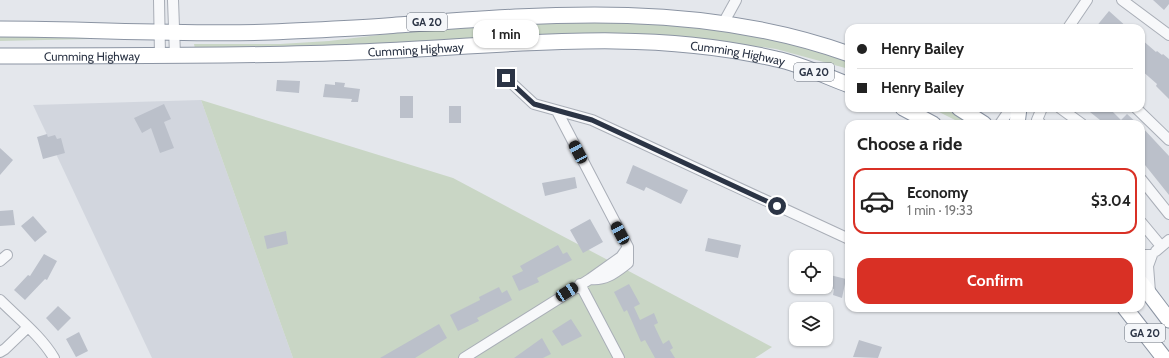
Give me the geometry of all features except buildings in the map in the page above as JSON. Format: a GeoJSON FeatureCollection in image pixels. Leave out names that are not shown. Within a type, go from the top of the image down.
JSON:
{"type":"FeatureCollection","features":[{"type":"Feature","properties":{"kind":"highway","name":"Cumming Highway"},"geometry":{"type":"LineString","coordinates":[[0,29],[268,32],[384,26],[465,19],[622,13],[667,14],[725,20],[763,28],[845,53]]}},
{"type":"Feature","properties":{"kind":"highway","name":"Cumming Highway"},"geometry":{"type":"LineString","coordinates":[[0,56],[304,54],[522,43],[638,40],[723,49],[778,59],[845,84]]}},
{"type":"Feature","properties":{"kind":"highway"},"geometry":{"type":"LineString","coordinates":[[910,112],[926,120]]}},
{"type":"Feature","properties":{"kind":"highway"},"geometry":{"type":"LineString","coordinates":[[965,112],[978,120]]}},
{"type":"Feature","properties":{"kind":"highway","name":"GA 20"},"geometry":{"type":"LineString","coordinates":[[1145,289],[1169,320]]}},
{"type":"Feature","properties":{"kind":"highway","name":"GA 20"},"geometry":{"type":"LineString","coordinates":[[1128,312],[1164,358]]}},
{"type":"Feature","properties":{"kind":"street"},"geometry":{"type":"LineString","coordinates":[[160,0],[160,55]]}},
{"type":"Feature","properties":{"kind":"street"},"geometry":{"type":"LineString","coordinates":[[173,0],[175,55]]}},
{"type":"Feature","properties":{"kind":"street"},"geometry":{"type":"LineString","coordinates":[[725,20],[736,0]]}},
{"type":"Feature","properties":{"kind":"street"},"geometry":{"type":"LineString","coordinates":[[1071,24],[1087,0]]}},
{"type":"Feature","properties":{"kind":"street"},"geometry":{"type":"LineString","coordinates":[[1122,0],[1169,35]]}},
{"type":"Feature","properties":{"kind":"street"},"geometry":{"type":"LineString","coordinates":[[506,78],[534,104],[592,120],[845,237]]}},
{"type":"Feature","properties":{"kind":"street"},"geometry":{"type":"LineString","coordinates":[[464,358],[580,284],[607,272],[628,247],[557,111]]}},
{"type":"Feature","properties":{"kind":"street"},"geometry":{"type":"LineString","coordinates":[[1066,112],[1076,120]]}},
{"type":"Feature","properties":{"kind":"street"},"geometry":{"type":"LineString","coordinates":[[1140,112],[1169,140]]}},
{"type":"Feature","properties":{"kind":"street"},"geometry":{"type":"LineString","coordinates":[[1145,184],[1169,214]]}},
{"type":"Feature","properties":{"kind":"street"},"geometry":{"type":"LineString","coordinates":[[1145,226],[1165,243],[1152,255],[1148,266],[1150,296]]}},
{"type":"Feature","properties":{"kind":"street"},"geometry":{"type":"LineString","coordinates":[[1145,255],[1152,255]]}},
{"type":"Feature","properties":{"kind":"street"},"geometry":{"type":"LineString","coordinates":[[580,284],[619,358]]}},
{"type":"Feature","properties":{"kind":"street"},"geometry":{"type":"LineString","coordinates":[[0,300],[28,327],[50,351],[54,358]]}},
{"type":"Feature","properties":{"kind":"street"},"geometry":{"type":"LineString","coordinates":[[0,352],[28,327]]}},
{"type":"Feature","properties":{"kind":"shaded area"},"geometry":{"type":"Polygon","coordinates":[[[201,100],[293,358],[152,358],[33,105],[201,100]]]}},
{"type":"Feature","properties":{"kind":"green space"},"geometry":{"type":"Polygon","coordinates":[[[577,20],[738,29],[845,60],[845,68],[776,49],[709,40],[629,35],[515,40],[195,49],[194,44],[280,44],[329,41],[462,25],[577,20]]]}},
{"type":"Feature","properties":{"kind":"green space"},"geometry":{"type":"Polygon","coordinates":[[[0,33],[134,38],[0,41],[0,33]]]}},
{"type":"Feature","properties":{"kind":"green space"},"geometry":{"type":"Polygon","coordinates":[[[201,100],[453,178],[772,347],[755,358],[293,358],[201,100]]]}},
{"type":"Feature","properties":{"kind":"green space"},"geometry":{"type":"Polygon","coordinates":[[[939,112],[951,112],[962,119],[955,120],[939,112]]]}},
{"type":"Feature","properties":{"kind":"route"},"geometry":{"type":"LineString","coordinates":[[506,78],[534,104],[592,120],[688,163],[777,206]]}}]}
